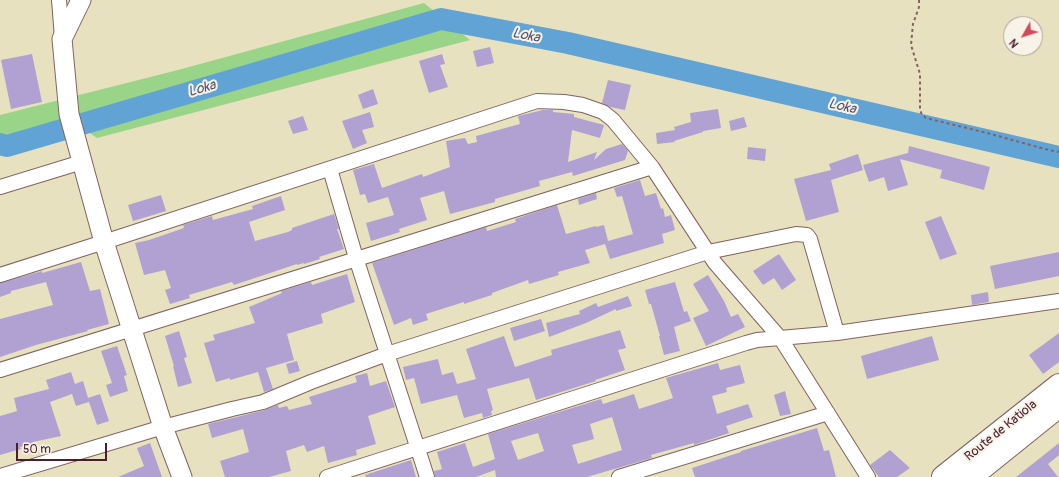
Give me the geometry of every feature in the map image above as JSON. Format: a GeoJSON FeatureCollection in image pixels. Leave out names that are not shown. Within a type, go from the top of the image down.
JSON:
{"type":"FeatureCollection","features":[{"type":"Feature","properties":{"kind":"highway","name":"Route de Katiola"},"geometry":{"type":"LineString","coordinates":[[943,477],[1059,385]]}},
{"type":"Feature","properties":{"kind":"highway","name":"Route de Katiola"},"geometry":{"type":"LineString","coordinates":[[971,477],[1059,406]]}},
{"type":"Feature","properties":{"kind":"street"},"geometry":{"type":"LineString","coordinates":[[59,0],[69,114],[75,138],[104,242],[163,427],[182,477]]}},
{"type":"Feature","properties":{"kind":"street"},"geometry":{"type":"LineString","coordinates":[[62,39],[81,0]]}},
{"type":"Feature","properties":{"kind":"street"},"geometry":{"type":"LineString","coordinates":[[0,275],[537,101],[564,102],[583,105],[603,112],[614,120],[652,167],[708,252],[724,273],[781,339],[868,477]]}},
{"type":"Feature","properties":{"kind":"street"},"geometry":{"type":"LineString","coordinates":[[0,187],[82,162]]}},
{"type":"Feature","properties":{"kind":"street"},"geometry":{"type":"LineString","coordinates":[[0,370],[652,167]]}},
{"type":"Feature","properties":{"kind":"street"},"geometry":{"type":"LineString","coordinates":[[330,169],[356,258],[427,477]]}},
{"type":"Feature","properties":{"kind":"street"},"geometry":{"type":"LineString","coordinates":[[0,476],[163,427],[273,399],[311,382],[387,354],[708,252],[796,234],[807,235],[812,244],[837,333]]}},
{"type":"Feature","properties":{"kind":"street"},"geometry":{"type":"LineString","coordinates":[[327,477],[746,342],[837,333],[1059,301]]}},
{"type":"Feature","properties":{"kind":"street"},"geometry":{"type":"LineString","coordinates":[[619,477],[828,414]]}},
{"type":"Feature","properties":{"kind":"path"},"geometry":{"type":"LineString","coordinates":[[919,0],[919,7],[913,24],[911,45],[920,74],[920,110],[922,115],[926,118],[994,134],[1059,152]]}},
{"type":"Feature","properties":{"kind":"green space"},"geometry":{"type":"Polygon","coordinates":[[[424,3],[470,40],[97,138],[81,127],[0,150],[0,115],[178,70],[424,3]]]}},
{"type":"Feature","properties":{"kind":"building"},"geometry":{"type":"Polygon","coordinates":[[[490,47],[494,63],[477,67],[473,51],[490,47]]]}},
{"type":"Feature","properties":{"kind":"building"},"geometry":{"type":"Polygon","coordinates":[[[32,54],[42,102],[11,109],[1,60],[32,54]]]}},
{"type":"Feature","properties":{"kind":"building"},"geometry":{"type":"Polygon","coordinates":[[[442,54],[445,64],[440,65],[448,87],[429,93],[419,61],[442,54]]]}},
{"type":"Feature","properties":{"kind":"building"},"geometry":{"type":"Polygon","coordinates":[[[608,80],[631,85],[625,110],[610,107],[602,103],[608,80]]]}},
{"type":"Feature","properties":{"kind":"building"},"geometry":{"type":"Polygon","coordinates":[[[373,89],[378,104],[363,109],[358,95],[373,89]]]}},
{"type":"Feature","properties":{"kind":"building"},"geometry":{"type":"Polygon","coordinates":[[[718,109],[721,128],[703,131],[674,141],[675,142],[657,144],[656,133],[675,130],[674,127],[691,122],[690,113],[718,109]]]}},
{"type":"Feature","properties":{"kind":"building"},"geometry":{"type":"Polygon","coordinates":[[[543,110],[553,110],[553,112],[574,114],[574,117],[604,125],[600,138],[572,130],[568,162],[597,152],[594,160],[606,149],[622,144],[628,151],[625,160],[573,176],[572,172],[539,181],[540,186],[495,199],[495,202],[450,214],[444,191],[420,198],[427,220],[399,229],[400,232],[371,241],[366,223],[394,215],[388,197],[368,203],[365,194],[360,195],[353,170],[374,164],[382,188],[422,174],[423,177],[450,167],[446,141],[465,138],[468,144],[477,142],[476,136],[520,124],[518,116],[543,110]]]}},
{"type":"Feature","properties":{"kind":"building"},"geometry":{"type":"Polygon","coordinates":[[[370,112],[374,127],[362,130],[367,143],[353,149],[342,121],[370,112]]]}},
{"type":"Feature","properties":{"kind":"building"},"geometry":{"type":"Polygon","coordinates":[[[303,116],[308,130],[293,134],[288,121],[303,116]]]}},
{"type":"Feature","properties":{"kind":"building"},"geometry":{"type":"Polygon","coordinates":[[[744,117],[747,127],[731,131],[729,121],[744,117]]]}},
{"type":"Feature","properties":{"kind":"building"},"geometry":{"type":"Polygon","coordinates":[[[909,146],[990,167],[984,190],[940,178],[942,170],[900,159],[908,185],[888,191],[884,177],[869,182],[863,165],[908,153],[909,146]]]}},
{"type":"Feature","properties":{"kind":"building"},"geometry":{"type":"Polygon","coordinates":[[[748,147],[766,149],[765,161],[747,159],[748,147]]]}},
{"type":"Feature","properties":{"kind":"building"},"geometry":{"type":"Polygon","coordinates":[[[858,154],[863,170],[831,180],[839,212],[806,221],[794,179],[831,170],[829,164],[858,154]]]}},
{"type":"Feature","properties":{"kind":"building"},"geometry":{"type":"Polygon","coordinates":[[[640,180],[645,196],[656,193],[661,209],[663,208],[665,217],[671,215],[675,230],[662,234],[664,243],[610,259],[605,244],[585,250],[590,263],[558,272],[559,275],[529,284],[528,280],[492,293],[492,295],[426,314],[428,320],[413,325],[411,318],[394,325],[372,263],[486,227],[487,231],[516,222],[515,219],[557,205],[566,234],[604,225],[608,241],[633,234],[622,196],[617,197],[614,188],[640,180]]]}},
{"type":"Feature","properties":{"kind":"building"},"geometry":{"type":"Polygon","coordinates":[[[596,193],[597,199],[579,205],[578,199],[596,193]]]}},
{"type":"Feature","properties":{"kind":"building"},"geometry":{"type":"Polygon","coordinates":[[[161,195],[166,211],[133,221],[128,205],[161,195]]]}},
{"type":"Feature","properties":{"kind":"building"},"geometry":{"type":"Polygon","coordinates":[[[281,196],[285,210],[249,222],[255,241],[288,232],[292,230],[292,228],[334,214],[339,229],[337,229],[344,249],[319,257],[320,259],[304,264],[297,264],[234,285],[232,282],[189,295],[190,298],[170,304],[165,290],[171,288],[165,270],[144,275],[135,243],[149,240],[184,228],[183,225],[212,216],[213,220],[253,209],[252,206],[281,196]]]}},
{"type":"Feature","properties":{"kind":"building"},"geometry":{"type":"Polygon","coordinates":[[[941,216],[957,254],[940,260],[925,222],[941,216]]]}},
{"type":"Feature","properties":{"kind":"building"},"geometry":{"type":"Polygon","coordinates":[[[1059,252],[1059,276],[995,289],[990,266],[1059,252]]]}},
{"type":"Feature","properties":{"kind":"building"},"geometry":{"type":"Polygon","coordinates":[[[779,254],[796,280],[782,290],[774,278],[763,285],[753,271],[779,254]]]}},
{"type":"Feature","properties":{"kind":"building"},"geometry":{"type":"Polygon","coordinates":[[[81,262],[90,291],[100,289],[109,324],[0,357],[0,319],[53,305],[46,282],[11,291],[11,293],[0,297],[0,283],[81,262]]]}},
{"type":"Feature","properties":{"kind":"building"},"geometry":{"type":"Polygon","coordinates":[[[347,274],[355,302],[321,314],[323,323],[287,334],[294,360],[266,368],[273,389],[264,392],[258,372],[230,380],[230,378],[216,382],[204,343],[215,340],[213,335],[255,323],[249,307],[282,293],[281,291],[311,282],[312,285],[347,274]]]}},
{"type":"Feature","properties":{"kind":"building"},"geometry":{"type":"Polygon","coordinates":[[[708,275],[724,301],[731,317],[738,314],[745,327],[706,346],[693,318],[709,311],[693,284],[708,275]]]}},
{"type":"Feature","properties":{"kind":"building"},"geometry":{"type":"Polygon","coordinates":[[[675,282],[684,312],[687,311],[691,321],[674,327],[680,351],[664,355],[651,304],[649,304],[645,290],[675,282]]]}},
{"type":"Feature","properties":{"kind":"building"},"geometry":{"type":"Polygon","coordinates":[[[988,292],[989,302],[972,305],[971,295],[988,292]]]}},
{"type":"Feature","properties":{"kind":"building"},"geometry":{"type":"Polygon","coordinates":[[[628,296],[632,306],[616,311],[616,309],[586,323],[549,337],[546,323],[580,314],[579,311],[596,303],[598,307],[628,296]]]}},
{"type":"Feature","properties":{"kind":"building"},"geometry":{"type":"Polygon","coordinates":[[[541,319],[545,331],[514,341],[510,328],[541,319]]]}},
{"type":"Feature","properties":{"kind":"building"},"geometry":{"type":"Polygon","coordinates":[[[620,330],[626,348],[618,350],[625,370],[536,400],[529,378],[487,389],[493,410],[491,411],[492,415],[483,418],[482,413],[464,418],[457,395],[421,404],[414,378],[406,380],[403,367],[438,359],[442,375],[453,372],[457,384],[476,379],[466,349],[504,336],[515,367],[552,355],[551,350],[620,330]]]}},
{"type":"Feature","properties":{"kind":"building"},"geometry":{"type":"Polygon","coordinates":[[[179,331],[187,357],[184,358],[192,383],[178,387],[174,366],[165,336],[179,331]]]}},
{"type":"Feature","properties":{"kind":"building"},"geometry":{"type":"Polygon","coordinates":[[[1059,333],[1059,362],[1043,374],[1029,355],[1059,333]]]}},
{"type":"Feature","properties":{"kind":"building"},"geometry":{"type":"Polygon","coordinates":[[[932,336],[939,360],[867,379],[861,356],[932,336]]]}},
{"type":"Feature","properties":{"kind":"building"},"geometry":{"type":"Polygon","coordinates":[[[117,346],[127,375],[124,376],[128,391],[110,397],[106,385],[112,383],[101,351],[117,346]]]}},
{"type":"Feature","properties":{"kind":"building"},"geometry":{"type":"Polygon","coordinates":[[[297,361],[300,371],[289,374],[286,364],[297,361]]]}},
{"type":"Feature","properties":{"kind":"building"},"geometry":{"type":"Polygon","coordinates":[[[718,363],[720,370],[740,365],[745,383],[726,388],[727,392],[712,396],[717,414],[748,404],[753,417],[726,426],[729,433],[694,445],[694,443],[651,455],[652,458],[587,477],[496,477],[495,470],[476,477],[435,477],[434,471],[442,469],[437,452],[465,443],[473,467],[495,459],[488,434],[601,399],[603,404],[634,394],[639,409],[673,398],[666,378],[718,363]],[[612,417],[590,424],[594,439],[572,445],[578,464],[622,450],[612,417]],[[538,433],[511,441],[518,460],[544,451],[538,433]]]}},
{"type":"Feature","properties":{"kind":"building"},"geometry":{"type":"Polygon","coordinates":[[[71,372],[75,384],[83,381],[88,398],[100,394],[109,421],[97,425],[89,402],[76,406],[72,394],[50,402],[61,436],[33,442],[33,444],[20,447],[21,449],[0,455],[0,416],[17,411],[14,398],[49,389],[46,380],[71,372]]]}},
{"type":"Feature","properties":{"kind":"building"},"geometry":{"type":"Polygon","coordinates":[[[367,373],[370,386],[386,381],[395,407],[368,416],[376,444],[356,450],[357,455],[328,463],[324,446],[307,452],[304,445],[286,451],[291,471],[269,477],[225,477],[220,461],[249,452],[243,429],[212,438],[208,424],[265,410],[278,405],[279,408],[287,406],[289,410],[312,404],[309,397],[357,382],[355,376],[367,373]]]}},
{"type":"Feature","properties":{"kind":"building"},"geometry":{"type":"Polygon","coordinates":[[[785,391],[791,414],[780,416],[774,395],[785,391]]]}},
{"type":"Feature","properties":{"kind":"building"},"geometry":{"type":"Polygon","coordinates":[[[817,428],[824,451],[829,450],[836,477],[695,477],[692,468],[741,451],[817,428]]]}},
{"type":"Feature","properties":{"kind":"building"},"geometry":{"type":"Polygon","coordinates":[[[150,443],[162,477],[118,477],[144,466],[137,448],[150,443]]]}},
{"type":"Feature","properties":{"kind":"building"},"geometry":{"type":"Polygon","coordinates":[[[1059,443],[1059,455],[1048,464],[1058,477],[1016,477],[1059,443]]]}},
{"type":"Feature","properties":{"kind":"building"},"geometry":{"type":"Polygon","coordinates":[[[890,450],[910,468],[897,477],[879,477],[870,465],[890,450]]]}},
{"type":"Feature","properties":{"kind":"building"},"geometry":{"type":"Polygon","coordinates":[[[411,460],[416,477],[366,477],[365,475],[411,460]]]}},
{"type":"Feature","properties":{"kind":"waterway","name":"Loka"},"geometry":{"type":"LineString","coordinates":[[0,144],[7,146],[441,19],[568,43],[1059,157]]}}]}
